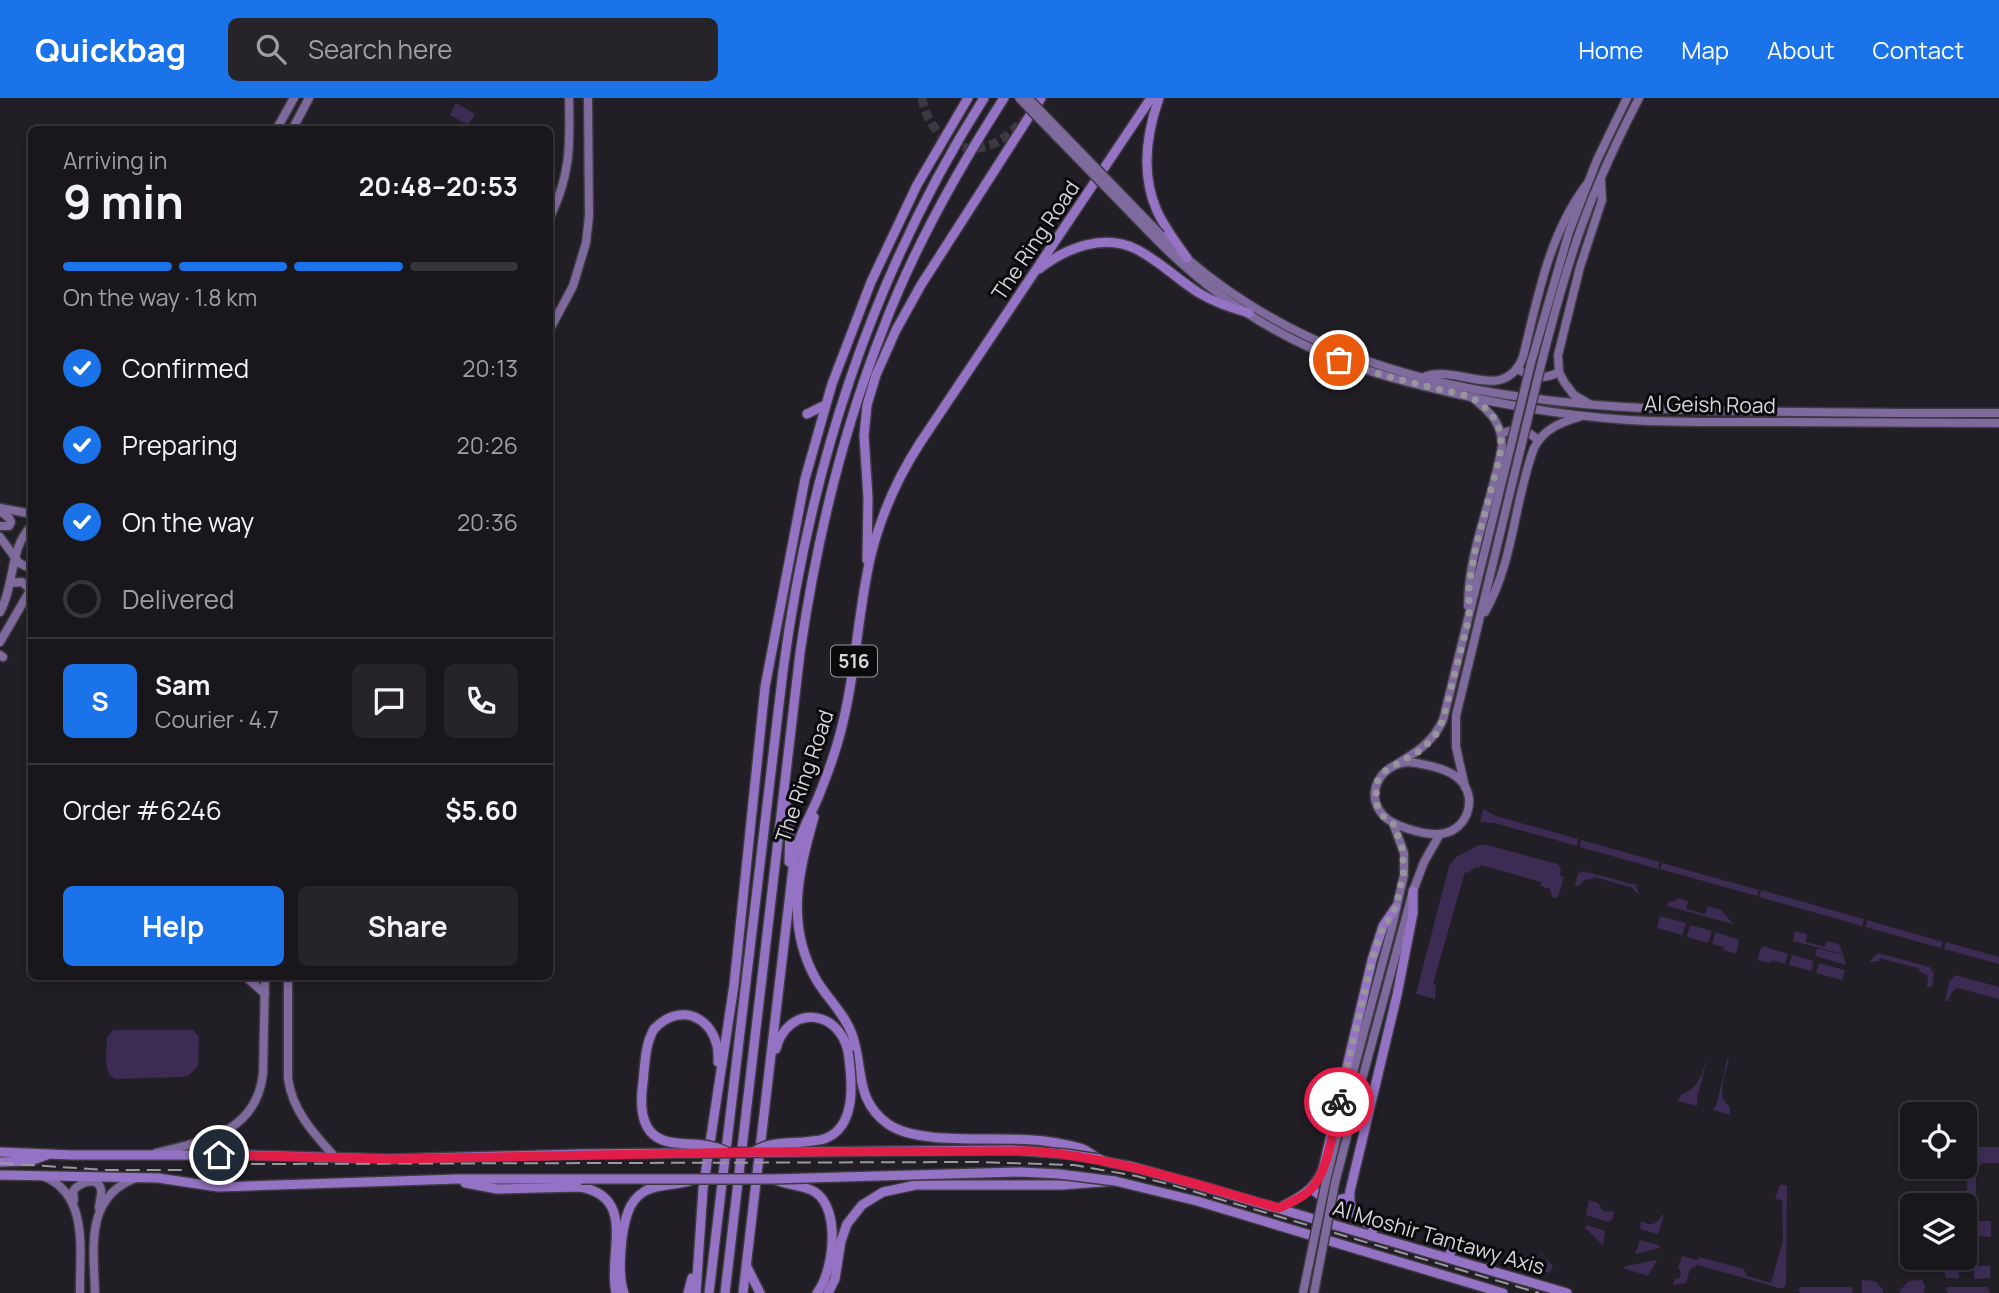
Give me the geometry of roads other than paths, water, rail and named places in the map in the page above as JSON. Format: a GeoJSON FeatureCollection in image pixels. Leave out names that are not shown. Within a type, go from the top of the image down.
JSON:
{"type":"FeatureCollection","features":[{"type":"Feature","properties":{"kind":"highway","name":"The Ring Road"},"geometry":{"type":"LineString","coordinates":[[696,1293],[706,1168],[741,925],[768,670],[796,518],[825,405],[858,314],[892,234],[968,98]]}},
{"type":"Feature","properties":{"kind":"highway","name":"The Ring Road"},"geometry":{"type":"LineString","coordinates":[[709,1293],[787,642],[811,509],[840,404],[878,302],[931,189],[984,98]]}},
{"type":"Feature","properties":{"kind":"highway","name":"The Ring Road"},"geometry":{"type":"LineString","coordinates":[[726,1293],[783,794],[810,592],[825,515],[846,437],[883,328],[910,265],[957,174],[1004,98]]}},
{"type":"Feature","properties":{"kind":"highway","name":"516"},"geometry":{"type":"LineString","coordinates":[[846,437],[857,422],[891,341],[914,296],[1041,98]]}},
{"type":"Feature","properties":{"kind":"highway","name":"The Ring Road"},"geometry":{"type":"LineString","coordinates":[[743,1293],[791,881],[798,844],[836,749],[846,711],[874,542],[888,503],[912,454],[1151,98]]}},
{"type":"Feature","properties":{"kind":"highway"},"geometry":{"type":"LineString","coordinates":[[1159,98],[1149,138],[1149,181],[1161,219],[1187,258]]}},
{"type":"Feature","properties":{"kind":"highway"},"geometry":{"type":"LineString","coordinates":[[1035,272],[1052,259],[1077,247],[1098,243],[1119,244],[1140,251],[1210,299],[1249,313]]}},
{"type":"Feature","properties":{"kind":"highway","name":"516"},"geometry":{"type":"LineString","coordinates":[[868,569],[868,498],[864,436],[869,395]]}},
{"type":"Feature","properties":{"kind":"highway"},"geometry":{"type":"LineString","coordinates":[[807,414],[825,405]]}},
{"type":"Feature","properties":{"kind":"highway"},"geometry":{"type":"LineString","coordinates":[[783,794],[789,818],[791,881]]}},
{"type":"Feature","properties":{"kind":"highway"},"geometry":{"type":"LineString","coordinates":[[818,797],[799,878],[797,907],[800,936],[813,974],[844,1017],[852,1034],[861,1085],[875,1112],[894,1128],[917,1136],[1040,1140],[1082,1149],[1099,1159]]}},
{"type":"Feature","properties":{"kind":"highway"},"geometry":{"type":"LineString","coordinates":[[1371,1236],[1374,1226],[1355,1215],[1349,1197],[1396,995],[1413,913],[1413,891]]}},
{"type":"Feature","properties":{"kind":"highway"},"geometry":{"type":"LineString","coordinates":[[1279,1208],[1302,1196],[1320,1177],[1375,948],[1383,926],[1396,907]]}},
{"type":"Feature","properties":{"kind":"highway"},"geometry":{"type":"LineString","coordinates":[[719,1086],[718,1042],[705,1023],[692,1017],[678,1016],[665,1020],[654,1029],[647,1046],[641,1097],[641,1114],[646,1125],[654,1134],[667,1141],[708,1145],[726,1152]]}},
{"type":"Feature","properties":{"kind":"highway"},"geometry":{"type":"LineString","coordinates":[[754,1152],[772,1144],[821,1140],[839,1130],[846,1119],[850,1102],[851,1075],[843,1036],[831,1022],[814,1017],[797,1020],[779,1039],[767,1084]]}},
{"type":"Feature","properties":{"kind":"highway"},"geometry":{"type":"LineString","coordinates":[[0,1153],[337,1158],[1012,1150],[1099,1159]]}},
{"type":"Feature","properties":{"kind":"highway"},"geometry":{"type":"LineString","coordinates":[[0,1162],[30,1161],[49,1154]]}},
{"type":"Feature","properties":{"kind":"highway","name":"Al Moshir Tantawy Axis"},"geometry":{"type":"LineString","coordinates":[[1099,1159],[1279,1208],[1567,1293]]}},
{"type":"Feature","properties":{"kind":"highway"},"geometry":{"type":"LineString","coordinates":[[0,1175],[138,1177],[218,1187],[457,1180],[692,1180],[1021,1172],[1115,1181]]}},
{"type":"Feature","properties":{"kind":"highway"},"geometry":{"type":"LineString","coordinates":[[772,1178],[811,1190],[822,1198],[829,1209],[832,1223],[830,1254],[825,1279],[817,1293]]}},
{"type":"Feature","properties":{"kind":"highway"},"geometry":{"type":"LineString","coordinates":[[457,1180],[490,1188],[575,1187],[590,1189],[598,1194],[609,1203],[617,1221],[613,1272],[616,1293]]}},
{"type":"Feature","properties":{"kind":"highway"},"geometry":{"type":"LineString","coordinates":[[624,1293],[621,1263],[626,1220],[632,1204],[650,1189],[692,1180]]}},
{"type":"Feature","properties":{"kind":"highway"},"geometry":{"type":"LineString","coordinates":[[828,1293],[836,1274],[841,1241],[847,1224],[862,1205],[883,1192],[915,1185],[1049,1185],[1115,1181]]}},
{"type":"Feature","properties":{"kind":"highway","name":"Al Moshir Tantawy Axis"},"geometry":{"type":"LineString","coordinates":[[1115,1181],[1197,1201],[1503,1293]]}},
{"type":"Feature","properties":{"kind":"highway"},"geometry":{"type":"LineString","coordinates":[[1312,1188],[1329,1200],[1349,1197]]}},
{"type":"Feature","properties":{"kind":"highway"},"geometry":{"type":"LineString","coordinates":[[1449,1258],[1452,1247]]}},
{"type":"Feature","properties":{"kind":"highway"},"geometry":{"type":"LineString","coordinates":[[688,1293],[698,1256]]}},
{"type":"Feature","properties":{"kind":"highway"},"geometry":{"type":"LineString","coordinates":[[746,1266],[760,1293]]}},
{"type":"Feature","properties":{"kind":"highway"},"geometry":{"type":"LineString","coordinates":[[1544,1286],[1547,1275]]}},
{"type":"Feature","properties":{"kind":"main road"},"geometry":{"type":"LineString","coordinates":[[278,126],[294,98]]}},
{"type":"Feature","properties":{"kind":"main road"},"geometry":{"type":"LineString","coordinates":[[294,126],[309,98]]}},
{"type":"Feature","properties":{"kind":"main road"},"geometry":{"type":"LineString","coordinates":[[553,210],[567,167],[569,98]]}},
{"type":"Feature","properties":{"kind":"main road"},"geometry":{"type":"LineString","coordinates":[[553,323],[573,286],[586,243],[589,205],[588,98]]}},
{"type":"Feature","properties":{"kind":"main road"},"geometry":{"type":"LineString","coordinates":[[957,114],[960,98]]}},
{"type":"Feature","properties":{"kind":"main road"},"geometry":{"type":"LineString","coordinates":[[1019,98],[1208,286],[1235,306],[1278,332],[1323,354],[1372,372],[1423,382]]}},
{"type":"Feature","properties":{"kind":"main road"},"geometry":{"type":"LineString","coordinates":[[1028,98],[1158,237],[1238,297],[1308,338],[1423,382]]}},
{"type":"Feature","properties":{"kind":"main road"},"geometry":{"type":"LineString","coordinates":[[1627,98],[1587,184],[1560,256],[1531,363],[1516,446],[1455,724],[1457,754],[1469,800],[1466,816],[1456,829],[1440,834],[1393,823],[1380,812],[1377,805],[1375,792],[1380,776],[1423,748],[1441,726],[1516,446],[1570,259],[1601,179],[1639,98]]}},
{"type":"Feature","properties":{"kind":"main road"},"geometry":{"type":"LineString","coordinates":[[1595,406],[1570,391],[1559,372],[1558,355],[1580,267],[1602,200],[1601,179]]}},
{"type":"Feature","properties":{"kind":"main road"},"geometry":{"type":"LineString","coordinates":[[1423,382],[1431,374],[1490,382],[1507,377],[1517,368],[1523,357],[1554,241],[1569,210],[1587,184]]}},
{"type":"Feature","properties":{"kind":"main road"},"geometry":{"type":"LineString","coordinates":[[1517,368],[1527,375],[1539,378],[1559,372]]}},
{"type":"Feature","properties":{"kind":"main road","name":"Al Geish Road"},"geometry":{"type":"LineString","coordinates":[[1423,382],[1472,397],[1525,408],[1658,422],[1999,423]]}},
{"type":"Feature","properties":{"kind":"main road","name":"Al Geish Road"},"geometry":{"type":"LineString","coordinates":[[1423,382],[1595,406],[1736,411],[1999,413]]}},
{"type":"Feature","properties":{"kind":"main road"},"geometry":{"type":"LineString","coordinates":[[1469,618],[1473,561],[1500,456],[1501,434],[1491,414],[1472,397]]}},
{"type":"Feature","properties":{"kind":"main road"},"geometry":{"type":"LineString","coordinates":[[1479,620],[1497,587],[1531,456],[1538,440],[1554,426],[1582,416]]}},
{"type":"Feature","properties":{"kind":"main road"},"geometry":{"type":"LineString","coordinates":[[1501,434],[1513,429],[1521,430],[1538,440]]}},
{"type":"Feature","properties":{"kind":"main road"},"geometry":{"type":"LineString","coordinates":[[0,510],[28,514]]}},
{"type":"Feature","properties":{"kind":"main road"},"geometry":{"type":"LineString","coordinates":[[0,510],[11,522],[9,526],[0,526]]}},
{"type":"Feature","properties":{"kind":"main road"},"geometry":{"type":"LineString","coordinates":[[0,612],[8,597],[22,538],[28,530]]}},
{"type":"Feature","properties":{"kind":"main road"},"geometry":{"type":"LineString","coordinates":[[0,537],[15,559],[28,568]]}},
{"type":"Feature","properties":{"kind":"main road"},"geometry":{"type":"LineString","coordinates":[[10,583],[22,582],[28,586]]}},
{"type":"Feature","properties":{"kind":"main road"},"geometry":{"type":"LineString","coordinates":[[0,642],[28,593]]}},
{"type":"Feature","properties":{"kind":"main road"},"geometry":{"type":"LineString","coordinates":[[1396,764],[1413,762],[1446,771],[1457,777],[1465,787]]}},
{"type":"Feature","properties":{"kind":"main road"},"geometry":{"type":"LineString","coordinates":[[1303,1293],[1326,1181],[1404,875],[1402,848],[1393,823]]}},
{"type":"Feature","properties":{"kind":"main road"},"geometry":{"type":"LineString","coordinates":[[1314,1293],[1335,1183],[1413,891],[1424,862],[1440,834]]}},
{"type":"Feature","properties":{"kind":"main road"},"geometry":{"type":"LineString","coordinates":[[249,980],[265,994]]}},
{"type":"Feature","properties":{"kind":"main road"},"geometry":{"type":"LineString","coordinates":[[148,1155],[215,1137],[230,1129],[247,1113],[258,1094],[262,1079],[265,980]]}},
{"type":"Feature","properties":{"kind":"main road"},"geometry":{"type":"LineString","coordinates":[[288,980],[288,1071],[291,1094],[305,1121],[337,1158]]}},
{"type":"Feature","properties":{"kind":"main road"},"geometry":{"type":"LineString","coordinates":[[42,1175],[64,1190],[76,1212]]}},
{"type":"Feature","properties":{"kind":"main road"},"geometry":{"type":"LineString","coordinates":[[99,1211],[118,1187],[138,1177]]}},
{"type":"Feature","properties":{"kind":"main road"},"geometry":{"type":"LineString","coordinates":[[79,1293],[79,1229],[73,1191],[76,1185],[83,1183],[95,1183],[100,1187],[99,1211],[94,1229],[95,1293]]}},
{"type":"Feature","properties":{"kind":"tunnel"},"geometry":{"type":"LineString","coordinates":[[922,98],[931,123],[948,141],[959,146],[983,147],[997,142],[1027,118]]}},
{"type":"Feature","properties":{"kind":"railway"},"geometry":{"type":"LineString","coordinates":[[251,1164],[976,1162],[1074,1165],[1168,1184],[1539,1293]]}},
{"type":"Feature","properties":{"kind":"railway"},"geometry":{"type":"LineString","coordinates":[[0,1163],[105,1170],[187,1170]]}}]}
